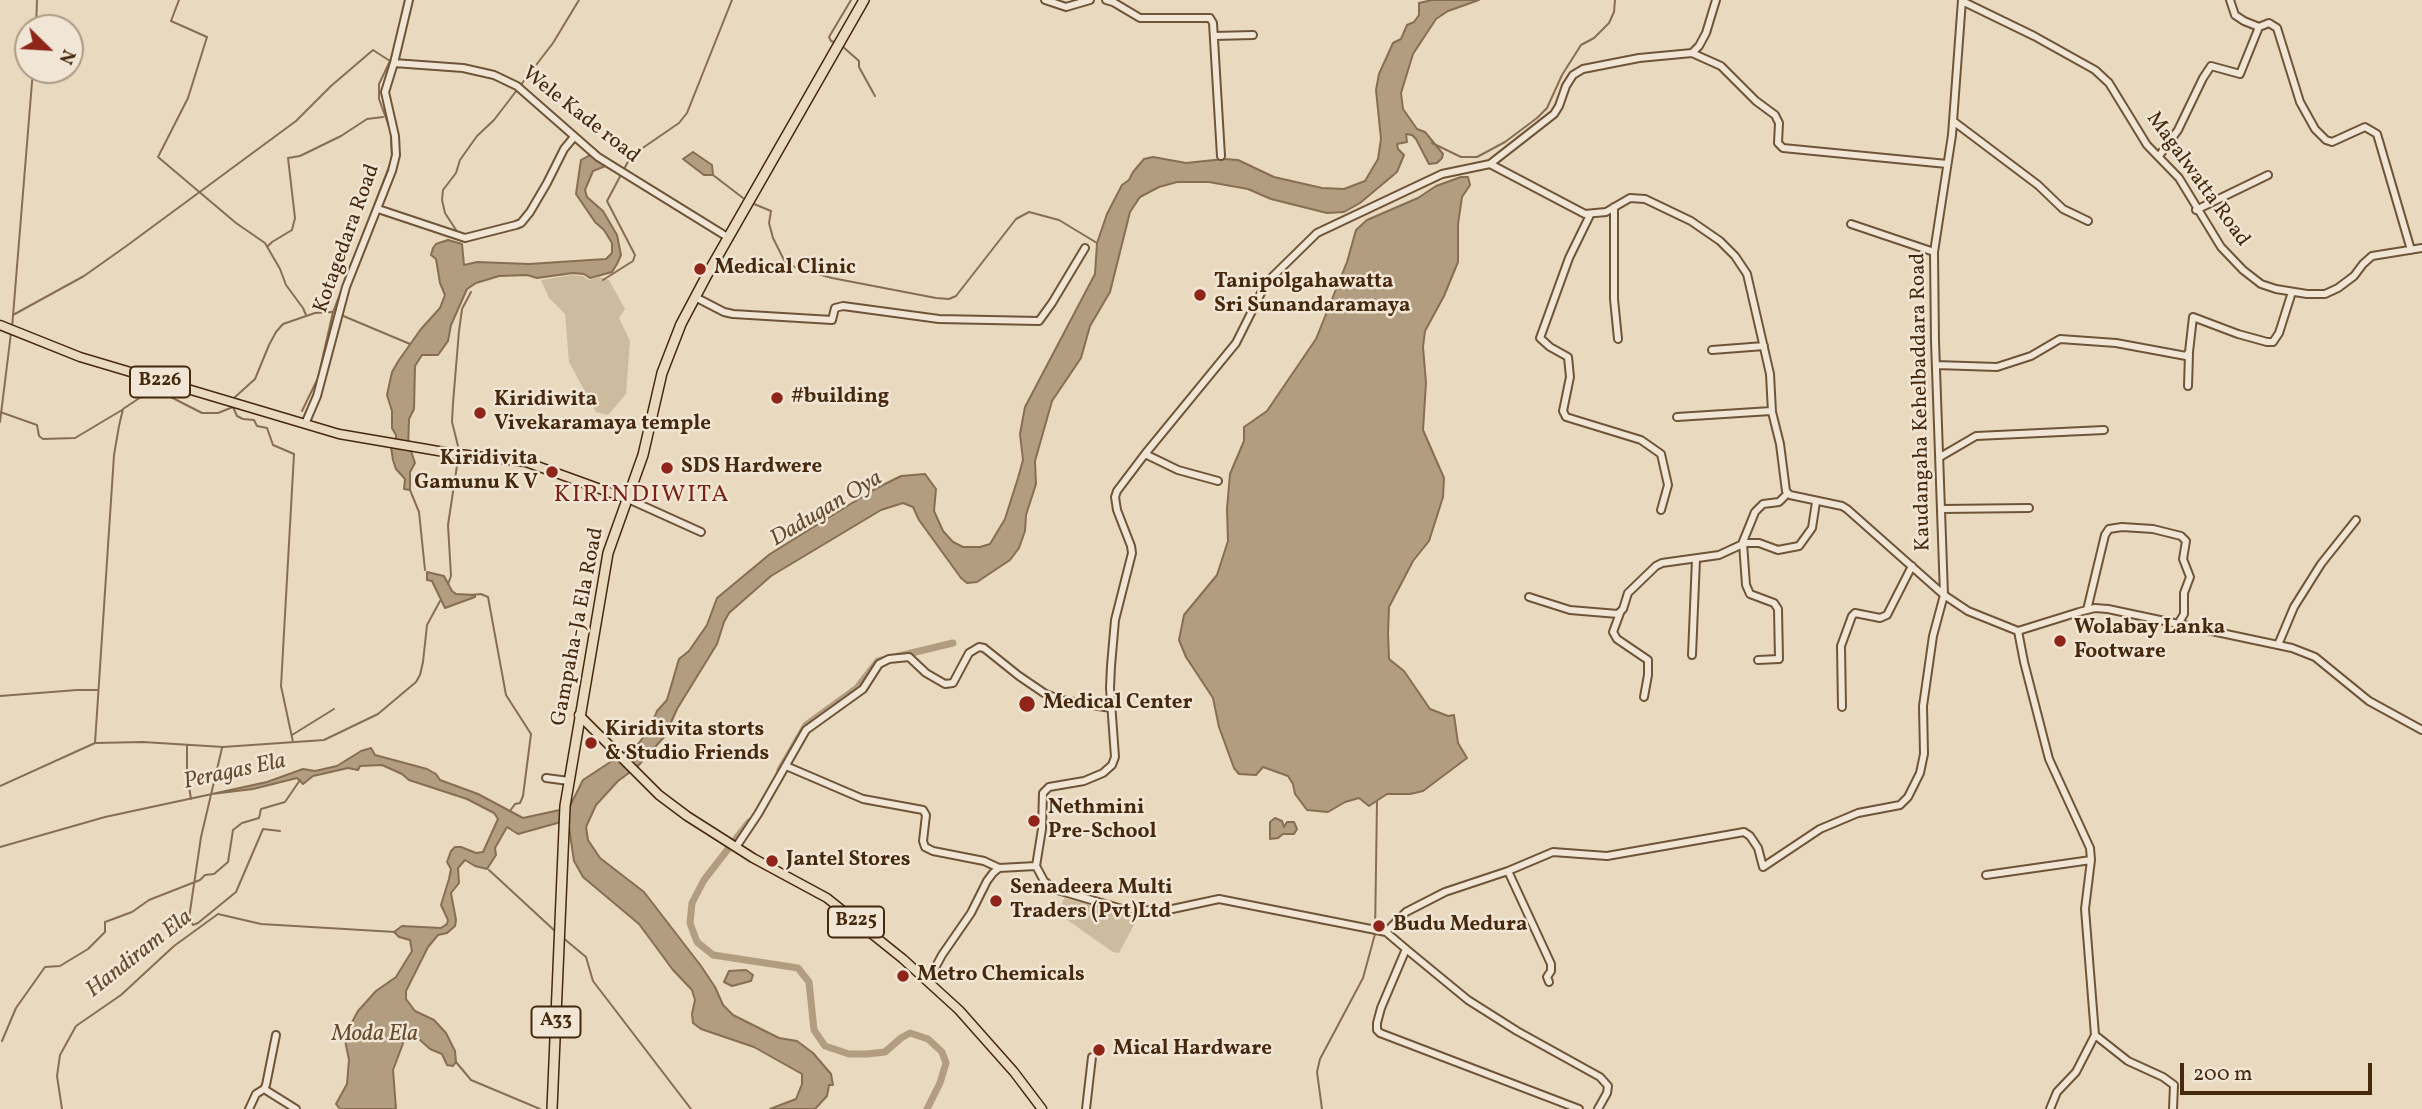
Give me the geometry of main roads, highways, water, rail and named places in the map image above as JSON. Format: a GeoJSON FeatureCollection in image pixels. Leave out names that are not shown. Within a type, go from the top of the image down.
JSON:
{"type":"FeatureCollection","features":[{"type":"Feature","properties":{"kind":"highway","name":"Gampaha-Ja Ela Road"},"geometry":{"type":"LineString","coordinates":[[552,1109],[565,806],[608,553],[643,455],[662,373],[671,347],[695,297],[864,0]]}},
{"type":"Feature","properties":{"kind":"main road","name":"B226"},"geometry":{"type":"LineString","coordinates":[[9,329],[128,373],[251,406],[339,434],[526,462],[628,499]]}},
{"type":"Feature","properties":{"kind":"main road","name":"B225"},"geometry":{"type":"LineString","coordinates":[[579,715],[659,795],[736,847],[839,907],[928,981],[959,1010],[1014,1072],[1042,1109]]}},
{"type":"Feature","properties":{"kind":"water","name":"Moda Ela"},"geometry":{"type":"Polygon","coordinates":[[[1432,0],[1479,0],[1448,11],[1436,19],[1413,54],[1401,93],[1403,109],[1417,129],[1425,132],[1443,154],[1437,163],[1429,164],[1416,139],[1406,134],[1407,142],[1397,144],[1404,155],[1397,172],[1360,203],[1344,212],[1327,213],[1271,199],[1248,189],[1209,182],[1177,182],[1159,187],[1140,197],[1130,212],[1110,292],[1090,326],[1081,358],[1052,401],[1035,461],[1036,484],[1026,515],[1025,531],[1019,548],[1010,560],[977,582],[967,583],[919,520],[913,507],[903,503],[881,510],[771,576],[729,613],[717,644],[677,709],[665,736],[637,767],[618,781],[596,805],[586,827],[588,840],[600,858],[644,892],[701,966],[723,1005],[733,1015],[779,1038],[797,1041],[813,1053],[831,1074],[833,1085],[829,1085],[827,1096],[815,1109],[770,1109],[796,1099],[802,1084],[802,1074],[754,1047],[701,1029],[693,1023],[695,1000],[692,990],[673,970],[639,924],[583,877],[574,861],[568,820],[518,834],[507,827],[495,848],[496,855],[487,869],[465,860],[458,868],[459,883],[451,893],[455,926],[447,933],[438,935],[428,947],[406,991],[406,999],[415,1011],[434,1020],[446,1033],[455,1051],[456,1062],[453,1066],[447,1065],[442,1054],[407,1033],[393,1070],[396,1109],[340,1109],[336,1104],[347,1084],[349,1060],[345,1040],[351,1024],[358,1011],[376,991],[396,977],[412,951],[410,940],[399,937],[394,932],[402,926],[441,928],[447,924],[448,920],[441,905],[451,869],[447,862],[451,851],[455,847],[461,847],[476,853],[483,852],[498,819],[494,813],[467,799],[409,780],[382,765],[360,766],[358,770],[348,768],[313,776],[303,784],[297,778],[253,789],[212,794],[267,782],[303,769],[315,771],[337,766],[371,748],[375,755],[427,769],[440,780],[478,794],[523,818],[569,808],[583,780],[639,743],[651,726],[657,711],[667,700],[679,659],[689,651],[707,625],[717,598],[770,554],[873,490],[901,476],[925,474],[936,489],[934,511],[943,531],[953,542],[963,547],[990,544],[1005,519],[1023,460],[1020,434],[1025,407],[1095,274],[1097,243],[1107,214],[1122,185],[1129,180],[1144,159],[1153,157],[1186,163],[1238,160],[1274,177],[1322,188],[1344,189],[1365,181],[1378,159],[1381,139],[1376,90],[1379,74],[1393,43],[1401,39],[1407,25],[1414,22],[1419,15],[1419,3],[1432,0]]]}},
{"type":"Feature","properties":{"kind":"water"},"geometry":{"type":"Polygon","coordinates":[[[693,152],[712,165],[713,175],[704,175],[683,159],[693,152]]]}},
{"type":"Feature","properties":{"kind":"water"},"geometry":{"type":"Polygon","coordinates":[[[590,155],[608,165],[593,171],[585,190],[587,197],[603,211],[617,235],[621,255],[617,264],[612,272],[590,278],[584,274],[573,273],[537,278],[527,275],[499,276],[476,283],[467,289],[451,325],[448,341],[438,355],[422,355],[415,366],[414,409],[409,419],[408,450],[411,451],[415,463],[410,472],[410,490],[404,489],[405,479],[396,469],[393,460],[391,447],[396,448],[396,435],[392,428],[392,411],[387,395],[392,372],[421,329],[440,308],[445,295],[436,259],[431,255],[433,248],[436,244],[448,240],[462,244],[464,265],[477,262],[529,264],[606,259],[612,253],[612,243],[576,194],[581,160],[590,155]]]}},
{"type":"Feature","properties":{"kind":"water"},"geometry":{"type":"Polygon","coordinates":[[[1468,177],[1470,185],[1462,197],[1458,224],[1458,262],[1425,331],[1423,347],[1426,383],[1423,430],[1444,478],[1443,497],[1429,541],[1413,561],[1389,607],[1388,633],[1389,659],[1404,671],[1430,709],[1448,716],[1454,715],[1458,743],[1467,758],[1423,791],[1387,794],[1369,806],[1359,798],[1345,802],[1328,812],[1307,810],[1295,794],[1288,776],[1263,767],[1256,775],[1239,774],[1234,768],[1219,727],[1213,698],[1186,657],[1179,640],[1184,615],[1217,575],[1228,541],[1230,474],[1244,441],[1244,427],[1267,411],[1316,339],[1347,262],[1356,230],[1367,220],[1418,198],[1436,186],[1468,177]]]}},
{"type":"Feature","properties":{"kind":"water"},"geometry":{"type":"Polygon","coordinates":[[[427,572],[444,576],[456,594],[475,597],[445,608],[432,581],[427,580],[427,572]]]}},
{"type":"Feature","properties":{"kind":"water"},"geometry":{"type":"Polygon","coordinates":[[[1275,818],[1282,821],[1284,827],[1287,822],[1294,822],[1297,829],[1294,834],[1283,834],[1270,839],[1270,822],[1275,818]]]}},
{"type":"Feature","properties":{"kind":"water"},"geometry":{"type":"Polygon","coordinates":[[[746,970],[753,975],[751,981],[732,986],[724,982],[729,971],[746,970]]]}},
{"type":"Feature","properties":{"kind":"waterway","name":"Peragas Ela"},"geometry":{"type":"LineString","coordinates":[[36,14],[37,0]]}},
{"type":"Feature","properties":{"kind":"waterway"},"geometry":{"type":"LineString","coordinates":[[179,0],[171,21],[207,37],[188,98],[158,157],[236,223],[265,243],[286,285],[306,315]]}},
{"type":"Feature","properties":{"kind":"waterway"},"geometry":{"type":"LineString","coordinates":[[520,86],[553,43],[579,0]]}},
{"type":"Feature","properties":{"kind":"waterway"},"geometry":{"type":"LineString","coordinates":[[603,280],[633,261],[635,255],[607,201],[631,156],[679,123],[687,113],[732,0]]}},
{"type":"Feature","properties":{"kind":"waterway"},"geometry":{"type":"LineString","coordinates":[[837,43],[829,37],[851,0]]}},
{"type":"Feature","properties":{"kind":"waterway"},"geometry":{"type":"LineString","coordinates":[[1432,143],[1461,157],[1477,157],[1505,142],[1537,118],[1547,108],[1562,75],[1581,45],[1594,38],[1609,23],[1615,0]]}},
{"type":"Feature","properties":{"kind":"waterway"},"geometry":{"type":"LineString","coordinates":[[842,46],[859,61],[859,67],[875,96]]}},
{"type":"Feature","properties":{"kind":"waterway"},"geometry":{"type":"LineString","coordinates":[[13,315],[84,276],[125,247],[296,121],[373,50],[390,61],[379,84],[379,99],[391,132],[392,159],[333,312],[318,378],[302,411]]}},
{"type":"Feature","properties":{"kind":"waterway","name":"Peragas Ela"},"geometry":{"type":"LineString","coordinates":[[12,328],[32,84]]}},
{"type":"Feature","properties":{"kind":"waterway"},"geometry":{"type":"LineString","coordinates":[[458,233],[445,213],[443,190],[477,136],[494,120],[517,90]]}},
{"type":"Feature","properties":{"kind":"waterway"},"geometry":{"type":"LineString","coordinates":[[268,246],[292,230],[295,218],[288,158],[300,156],[341,136],[367,119],[383,117]]}},
{"type":"Feature","properties":{"kind":"waterway"},"geometry":{"type":"LineString","coordinates":[[713,175],[743,198]]}},
{"type":"Feature","properties":{"kind":"waterway"},"geometry":{"type":"LineString","coordinates":[[754,204],[771,211],[769,223],[773,238],[785,262],[799,269],[832,278],[936,298],[949,299],[956,296],[1016,219],[1029,212],[1059,220],[1097,243]]}},
{"type":"Feature","properties":{"kind":"waterway"},"geometry":{"type":"LineString","coordinates":[[459,450],[452,422],[453,403],[462,309],[471,292]]}},
{"type":"Feature","properties":{"kind":"waterway"},"geometry":{"type":"LineString","coordinates":[[234,398],[255,379],[269,345],[283,324],[315,313],[332,312]]}},
{"type":"Feature","properties":{"kind":"waterway"},"geometry":{"type":"LineString","coordinates":[[341,315],[410,344]]}},
{"type":"Feature","properties":{"kind":"waterway","name":"Peragas Ela"},"geometry":{"type":"LineString","coordinates":[[0,422],[11,333]]}},
{"type":"Feature","properties":{"kind":"waterway"},"geometry":{"type":"LineString","coordinates":[[95,743],[114,455],[119,426],[123,409],[147,393],[159,391],[202,413],[218,413],[233,407],[237,416],[254,420],[257,426],[267,428],[273,445],[294,454],[281,686],[293,742]]}},
{"type":"Feature","properties":{"kind":"waterway"},"geometry":{"type":"LineString","coordinates":[[0,412],[37,425],[39,436],[43,439],[75,438],[122,410]]}},
{"type":"Feature","properties":{"kind":"waterway"},"geometry":{"type":"LineString","coordinates":[[448,584],[451,576],[448,525],[458,459]]}},
{"type":"Feature","properties":{"kind":"waterway"},"geometry":{"type":"LineString","coordinates":[[410,490],[419,512],[425,570]]}},
{"type":"Feature","properties":{"kind":"waterway"},"geometry":{"type":"LineString","coordinates":[[471,595],[481,594],[488,597],[506,695],[531,734],[523,796],[520,803],[515,804],[510,811]]}},
{"type":"Feature","properties":{"kind":"waterway"},"geometry":{"type":"LineString","coordinates":[[0,786],[95,743],[143,742],[223,747],[324,740],[378,714],[416,682],[423,662],[427,625],[440,601]]}},
{"type":"Feature","properties":{"kind":"waterway"},"geometry":{"type":"LineString","coordinates":[[780,770],[806,725],[857,688],[878,661],[953,643]]}},
{"type":"Feature","properties":{"kind":"waterway"},"geometry":{"type":"LineString","coordinates":[[0,696],[97,690]]}},
{"type":"Feature","properties":{"kind":"waterway"},"geometry":{"type":"LineString","coordinates":[[292,735],[334,709]]}},
{"type":"Feature","properties":{"kind":"waterway"},"geometry":{"type":"LineString","coordinates":[[187,746],[187,774],[191,799]]}},
{"type":"Feature","properties":{"kind":"waterway"},"geometry":{"type":"LineString","coordinates":[[222,748],[201,837],[189,918],[193,925],[236,892],[263,829],[280,831]]}},
{"type":"Feature","properties":{"kind":"waterway","name":"Peragas Ela"},"geometry":{"type":"LineString","coordinates":[[2,1041],[16,1008],[45,967],[60,966],[88,949],[105,932],[105,922],[132,912],[149,900],[200,880],[205,875],[214,874],[228,862],[233,830],[242,823],[259,818],[261,809],[285,802],[300,780]]}},
{"type":"Feature","properties":{"kind":"waterway","name":"Peragas Ela"},"geometry":{"type":"LineString","coordinates":[[0,847],[105,817],[212,794]]}},
{"type":"Feature","properties":{"kind":"waterway"},"geometry":{"type":"LineString","coordinates":[[1322,1109],[1317,1072],[1320,1059],[1363,978],[1375,934],[1377,802]]}},
{"type":"Feature","properties":{"kind":"waterway"},"geometry":{"type":"LineString","coordinates":[[749,822],[704,880],[692,903],[690,923],[697,942],[713,955],[798,968],[809,982],[814,1030],[825,1046],[849,1054],[867,1054],[885,1052],[910,1033],[928,1039],[942,1052],[946,1063],[927,1109]]}},
{"type":"Feature","properties":{"kind":"waterway"},"geometry":{"type":"LineString","coordinates":[[489,870],[555,931]]}},
{"type":"Feature","properties":{"kind":"waterway","name":"Handiram Ela"},"geometry":{"type":"LineString","coordinates":[[62,1109],[57,1076],[60,1055],[76,1026],[121,995],[174,946],[218,914],[261,924],[395,932]]}},
{"type":"Feature","properties":{"kind":"waterway"},"geometry":{"type":"LineString","coordinates":[[562,937],[586,957],[593,981],[691,1109]]}},
{"type":"Feature","properties":{"kind":"waterway"},"geometry":{"type":"LineString","coordinates":[[456,1062],[471,1080],[540,1109]]}},
{"type":"Feature","properties":{"kind":"place","name":"Medical Clinic"},"geometry":{"type":"Point","coordinates":[700,269]}},
{"type":"Feature","properties":{"kind":"place","name":"Tanipolgahawatta Sri Sunandaramaya"},"geometry":{"type":"Point","coordinates":[1200,295]}},
{"type":"Feature","properties":{"kind":"place","name":"#building"},"geometry":{"type":"Point","coordinates":[777,398]}},
{"type":"Feature","properties":{"kind":"place","name":"Kiridiwita Vivekaramaya temple"},"geometry":{"type":"Point","coordinates":[480,413]}},
{"type":"Feature","properties":{"kind":"place","name":"SDS Hardwere"},"geometry":{"type":"Point","coordinates":[667,468]}},
{"type":"Feature","properties":{"kind":"place","name":"Kiridivita Gamunu K V"},"geometry":{"type":"Point","coordinates":[552,472]}},
{"type":"Feature","properties":{"kind":"place","name":"Wolabay Lanka Footware"},"geometry":{"type":"Point","coordinates":[2060,641]}},
{"type":"Feature","properties":{"kind":"place","name":"Medical Center"},"geometry":{"type":"Point","coordinates":[1027,704]}},
{"type":"Feature","properties":{"kind":"place","name":"Kiridivita storts & Studio Friends"},"geometry":{"type":"Point","coordinates":[591,743]}},
{"type":"Feature","properties":{"kind":"place","name":"Nethmini Pre-School"},"geometry":{"type":"Point","coordinates":[1034,821]}},
{"type":"Feature","properties":{"kind":"place","name":"Jantel Stores"},"geometry":{"type":"Point","coordinates":[772,861]}},
{"type":"Feature","properties":{"kind":"place","name":"Senadeera Multi Traders (Pvt)Ltd"},"geometry":{"type":"Point","coordinates":[996,901]}},
{"type":"Feature","properties":{"kind":"place","name":"Budu Medura"},"geometry":{"type":"Point","coordinates":[1379,926]}},
{"type":"Feature","properties":{"kind":"place","name":"Metro Chemicals"},"geometry":{"type":"Point","coordinates":[903,976]}},
{"type":"Feature","properties":{"kind":"place","name":"Mical Hardware"},"geometry":{"type":"Point","coordinates":[1099,1050]}},
{"type":"Feature","properties":{"kind":"district","name":"KIRINDIWITA"},"geometry":{"type":"Point","coordinates":[642,497]}},
{"type":"Feature","properties":{"kind":"water label","name":"Dadugan Oya"},"geometry":{"type":"Point","coordinates":[827,510]}}]}
